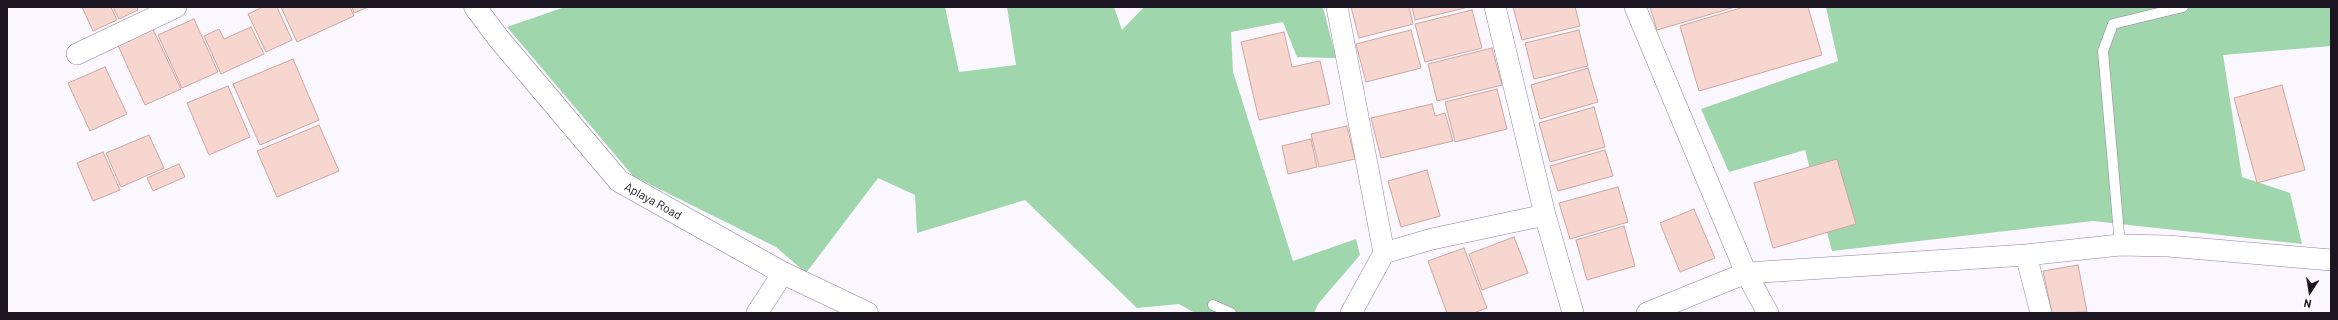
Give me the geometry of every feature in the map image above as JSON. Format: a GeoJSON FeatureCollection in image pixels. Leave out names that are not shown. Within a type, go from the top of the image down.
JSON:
{"type":"FeatureCollection","features":[{"type":"Feature","properties":{"kind":"street"},"geometry":{"type":"LineString","coordinates":[[77,54],[176,7]]}},
{"type":"Feature","properties":{"kind":"street","name":"Aplaya Road"},"geometry":{"type":"LineString","coordinates":[[475,7],[499,39],[618,181],[782,273],[867,313]]}},
{"type":"Feature","properties":{"kind":"street"},"geometry":{"type":"LineString","coordinates":[[1337,7],[1384,253],[1351,313]]}},
{"type":"Feature","properties":{"kind":"street"},"geometry":{"type":"LineString","coordinates":[[1495,7],[1545,215],[1572,313]]}},
{"type":"Feature","properties":{"kind":"street"},"geometry":{"type":"LineString","coordinates":[[1635,7],[1746,273],[1768,313]]}},
{"type":"Feature","properties":{"kind":"street"},"geometry":{"type":"LineString","coordinates":[[1384,253],[1432,239],[1545,215]]}},
{"type":"Feature","properties":{"kind":"street"},"geometry":{"type":"LineString","coordinates":[[1647,313],[1746,273],[2026,255],[2120,245],[2168,246],[2331,260]]}},
{"type":"Feature","properties":{"kind":"street"},"geometry":{"type":"LineString","coordinates":[[2026,255],[2041,313]]}},
{"type":"Feature","properties":{"kind":"street"},"geometry":{"type":"LineString","coordinates":[[757,313],[782,273]]}},
{"type":"Feature","properties":{"kind":"lane"},"geometry":{"type":"LineString","coordinates":[[2120,245],[2103,51],[2113,24],[2183,7]]}},
{"type":"Feature","properties":{"kind":"lane"},"geometry":{"type":"LineString","coordinates":[[1213,305],[1231,313]]}},
{"type":"Feature","properties":{"kind":"green space"},"geometry":{"type":"Polygon","coordinates":[[[565,7],[945,7],[959,72],[1016,65],[1007,7],[1114,7],[1122,30],[1144,7],[1323,7],[1336,58],[1297,57],[1283,22],[1231,32],[1233,72],[1293,261],[1356,239],[1360,255],[1318,304],[1314,313],[1195,313],[1179,304],[1137,308],[1025,200],[917,233],[915,195],[878,178],[806,273],[776,247],[633,176],[507,27],[565,7]]]}},
{"type":"Feature","properties":{"kind":"green space"},"geometry":{"type":"Polygon","coordinates":[[[1826,7],[2331,7],[2331,46],[2223,55],[2242,177],[2290,193],[2302,244],[2093,221],[1832,251],[1805,150],[1729,172],[1701,109],[1838,61],[1826,7]]]}},
{"type":"Feature","properties":{"kind":"building"},"geometry":{"type":"Polygon","coordinates":[[[82,7],[111,7],[117,20],[93,31],[82,7]]]}},
{"type":"Feature","properties":{"kind":"building"},"geometry":{"type":"Polygon","coordinates":[[[113,7],[137,7],[138,10],[119,19],[113,7]]]}},
{"type":"Feature","properties":{"kind":"building"},"geometry":{"type":"Polygon","coordinates":[[[263,7],[277,7],[292,40],[266,52],[248,14],[263,7]]]}},
{"type":"Feature","properties":{"kind":"building"},"geometry":{"type":"Polygon","coordinates":[[[281,7],[350,7],[354,16],[297,42],[281,7]]]}},
{"type":"Feature","properties":{"kind":"building"},"geometry":{"type":"Polygon","coordinates":[[[352,7],[368,7],[354,13],[352,7]]]}},
{"type":"Feature","properties":{"kind":"building"},"geometry":{"type":"Polygon","coordinates":[[[1351,7],[1409,7],[1413,24],[1359,38],[1351,7]]]}},
{"type":"Feature","properties":{"kind":"building"},"geometry":{"type":"Polygon","coordinates":[[[1412,7],[1469,7],[1415,20],[1412,7]]]}},
{"type":"Feature","properties":{"kind":"building"},"geometry":{"type":"Polygon","coordinates":[[[1513,7],[1575,7],[1580,26],[1522,40],[1513,7]]]}},
{"type":"Feature","properties":{"kind":"building"},"geometry":{"type":"Polygon","coordinates":[[[1650,7],[1735,7],[1657,30],[1650,7]]]}},
{"type":"Feature","properties":{"kind":"building"},"geometry":{"type":"Polygon","coordinates":[[[1744,7],[1808,7],[1822,55],[1699,91],[1680,26],[1744,7]]]}},
{"type":"Feature","properties":{"kind":"building"},"geometry":{"type":"Polygon","coordinates":[[[1472,10],[1482,48],[1425,62],[1415,24],[1472,10]]]}},
{"type":"Feature","properties":{"kind":"building"},"geometry":{"type":"Polygon","coordinates":[[[194,19],[218,72],[182,88],[158,35],[194,19]]]}},
{"type":"Feature","properties":{"kind":"building"},"geometry":{"type":"Polygon","coordinates":[[[151,25],[181,89],[145,105],[116,41],[151,25]]]}},
{"type":"Feature","properties":{"kind":"building"},"geometry":{"type":"Polygon","coordinates":[[[251,27],[264,54],[221,74],[204,36],[219,29],[224,39],[251,27]]]}},
{"type":"Feature","properties":{"kind":"building"},"geometry":{"type":"Polygon","coordinates":[[[1411,30],[1421,68],[1366,82],[1356,44],[1411,30]]]}},
{"type":"Feature","properties":{"kind":"building"},"geometry":{"type":"Polygon","coordinates":[[[1579,30],[1588,66],[1534,79],[1525,43],[1579,30]]]}},
{"type":"Feature","properties":{"kind":"building"},"geometry":{"type":"Polygon","coordinates":[[[1284,32],[1292,67],[1320,61],[1330,104],[1259,120],[1241,42],[1284,32]]]}},
{"type":"Feature","properties":{"kind":"building"},"geometry":{"type":"Polygon","coordinates":[[[1492,48],[1502,85],[1437,101],[1428,64],[1492,48]]]}},
{"type":"Feature","properties":{"kind":"building"},"geometry":{"type":"Polygon","coordinates":[[[293,59],[319,120],[260,145],[233,84],[293,59]]]}},
{"type":"Feature","properties":{"kind":"building"},"geometry":{"type":"Polygon","coordinates":[[[105,67],[127,114],[90,131],[68,83],[105,67]]]}},
{"type":"Feature","properties":{"kind":"building"},"geometry":{"type":"Polygon","coordinates":[[[1588,68],[1598,102],[1540,119],[1531,85],[1588,68]]]}},
{"type":"Feature","properties":{"kind":"building"},"geometry":{"type":"Polygon","coordinates":[[[2282,85],[2305,170],[2257,183],[2234,98],[2282,85]]]}},
{"type":"Feature","properties":{"kind":"building"},"geometry":{"type":"Polygon","coordinates":[[[228,86],[250,137],[209,155],[187,103],[228,86]]]}},
{"type":"Feature","properties":{"kind":"building"},"geometry":{"type":"Polygon","coordinates":[[[1497,89],[1507,129],[1455,142],[1445,102],[1497,89]]]}},
{"type":"Feature","properties":{"kind":"building"},"geometry":{"type":"Polygon","coordinates":[[[1432,104],[1435,116],[1445,113],[1453,141],[1381,158],[1371,118],[1432,104]]]}},
{"type":"Feature","properties":{"kind":"building"},"geometry":{"type":"Polygon","coordinates":[[[1594,107],[1605,147],[1550,162],[1539,123],[1594,107]]]}},
{"type":"Feature","properties":{"kind":"building"},"geometry":{"type":"Polygon","coordinates":[[[319,125],[339,171],[277,197],[257,151],[319,125]]]}},
{"type":"Feature","properties":{"kind":"building"},"geometry":{"type":"Polygon","coordinates":[[[1347,126],[1355,159],[1319,167],[1311,134],[1347,126]]]}},
{"type":"Feature","properties":{"kind":"building"},"geometry":{"type":"Polygon","coordinates":[[[149,135],[164,168],[121,187],[106,153],[149,135]]]}},
{"type":"Feature","properties":{"kind":"building"},"geometry":{"type":"Polygon","coordinates":[[[1311,139],[1317,167],[1288,174],[1282,146],[1311,139]]]}},
{"type":"Feature","properties":{"kind":"building"},"geometry":{"type":"Polygon","coordinates":[[[1605,150],[1613,176],[1558,191],[1550,166],[1605,150]]]}},
{"type":"Feature","properties":{"kind":"building"},"geometry":{"type":"Polygon","coordinates":[[[103,152],[120,190],[93,201],[77,163],[103,152]]]}},
{"type":"Feature","properties":{"kind":"building"},"geometry":{"type":"Polygon","coordinates":[[[1837,159],[1856,224],[1773,248],[1754,183],[1837,159]]]}},
{"type":"Feature","properties":{"kind":"building"},"geometry":{"type":"Polygon","coordinates":[[[179,164],[185,177],[153,191],[147,178],[179,164]]]}},
{"type":"Feature","properties":{"kind":"building"},"geometry":{"type":"Polygon","coordinates":[[[1427,170],[1440,216],[1401,227],[1388,181],[1427,170]]]}},
{"type":"Feature","properties":{"kind":"building"},"geometry":{"type":"Polygon","coordinates":[[[1618,187],[1628,222],[1570,239],[1559,203],[1618,187]]]}},
{"type":"Feature","properties":{"kind":"building"},"geometry":{"type":"Polygon","coordinates":[[[1694,209],[1715,258],[1680,272],[1660,223],[1694,209]]]}},
{"type":"Feature","properties":{"kind":"building"},"geometry":{"type":"Polygon","coordinates":[[[1624,226],[1635,266],[1587,280],[1576,240],[1624,226]]]}},
{"type":"Feature","properties":{"kind":"building"},"geometry":{"type":"Polygon","coordinates":[[[1514,237],[1528,273],[1482,290],[1469,254],[1514,237]]]}},
{"type":"Feature","properties":{"kind":"building"},"geometry":{"type":"Polygon","coordinates":[[[1464,248],[1487,308],[1474,313],[1447,313],[1428,261],[1464,248]]]}},
{"type":"Feature","properties":{"kind":"building"},"geometry":{"type":"Polygon","coordinates":[[[2078,265],[2087,312],[2052,313],[2043,271],[2078,265]]]}}]}
